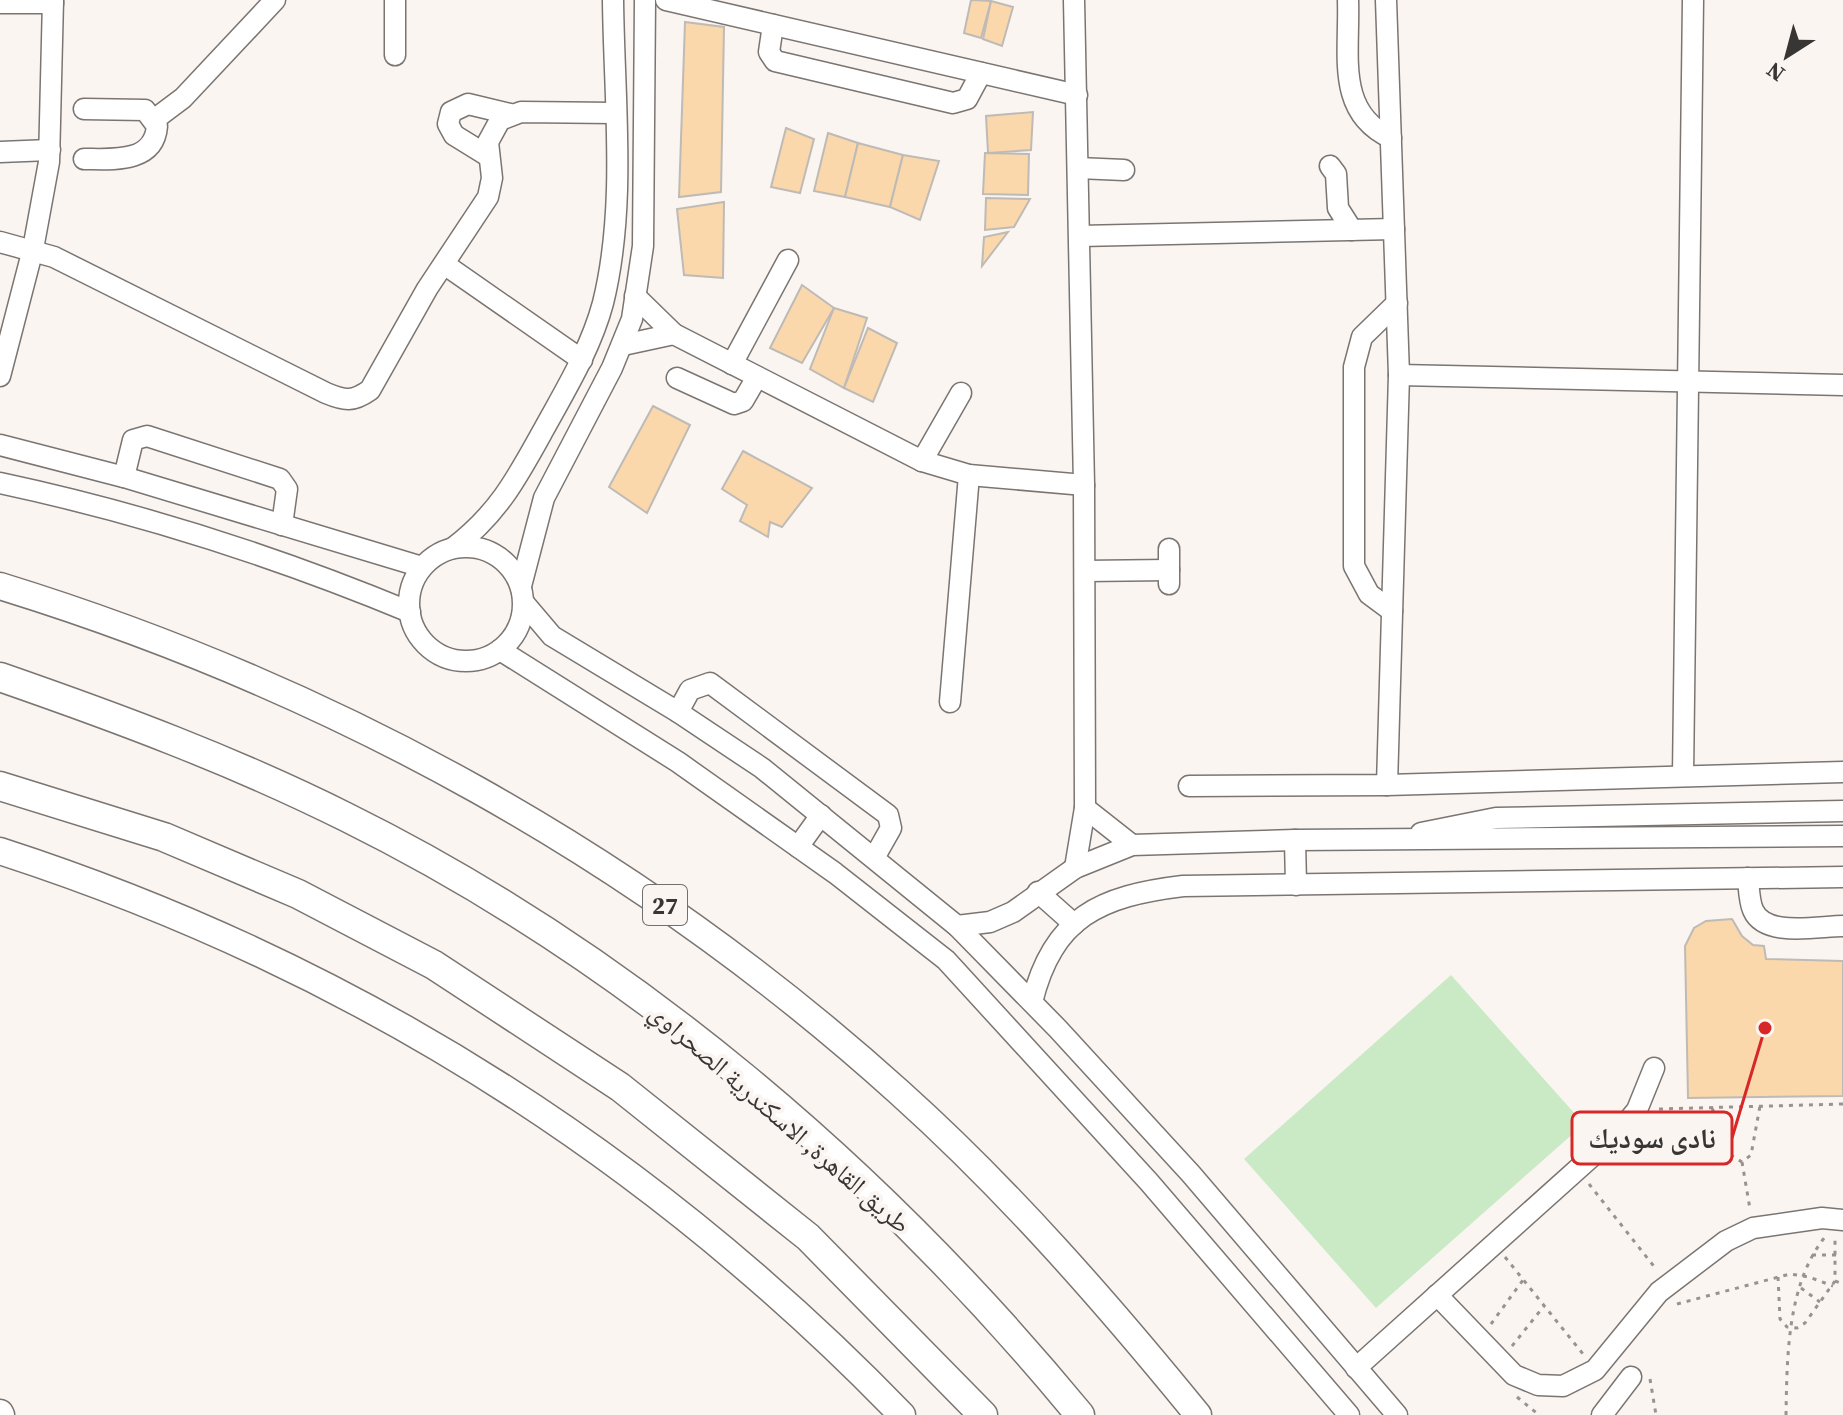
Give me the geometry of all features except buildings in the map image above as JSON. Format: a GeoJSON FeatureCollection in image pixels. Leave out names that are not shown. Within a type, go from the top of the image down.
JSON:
{"type":"FeatureCollection","features":[{"type":"Feature","properties":{"kind":"highway","name":"طريق القاهرة, الاسكندرية الصحراوي"},"geometry":{"type":"LineString","coordinates":[[0,677],[239,766],[348,818],[452,874],[576,951],[687,1029],[858,1179],[1016,1338],[1080,1415]]}},
{"type":"Feature","properties":{"kind":"highway"},"geometry":{"type":"LineString","coordinates":[[0,786],[164,837],[298,894],[434,965],[620,1087],[808,1237],[983,1415]]}},
{"type":"Feature","properties":{"kind":"main road","name":"27"},"geometry":{"type":"LineString","coordinates":[[0,586],[188,651],[341,717],[513,808],[665,905],[785,994],[954,1144],[1007,1197],[1198,1415]]}},
{"type":"Feature","properties":{"kind":"main road"},"geometry":{"type":"LineString","coordinates":[[0,851],[164,910],[303,972],[423,1037],[501,1084],[626,1169],[719,1243],[797,1312],[902,1415]]}},
{"type":"Feature","properties":{"kind":"street"},"geometry":{"type":"LineString","coordinates":[[155,119],[183,98],[275,0]]}},
{"type":"Feature","properties":{"kind":"street"},"geometry":{"type":"LineString","coordinates":[[395,0],[395,55]]}},
{"type":"Feature","properties":{"kind":"street"},"geometry":{"type":"LineString","coordinates":[[613,0],[616,183],[612,247],[603,304],[582,360],[516,482],[483,526],[422,567],[410,596],[410,612],[421,638],[435,652],[454,659],[474,660],[500,650],[518,630],[535,525],[557,474],[623,345],[643,246],[645,0]]}},
{"type":"Feature","properties":{"kind":"street"},"geometry":{"type":"LineString","coordinates":[[666,0],[1077,95]]}},
{"type":"Feature","properties":{"kind":"street"},"geometry":{"type":"LineString","coordinates":[[1074,0],[1085,571],[1085,808],[1075,868]]}},
{"type":"Feature","properties":{"kind":"street"},"geometry":{"type":"LineString","coordinates":[[1348,0],[1351,99],[1359,115],[1374,130],[1391,138]]}},
{"type":"Feature","properties":{"kind":"street"},"geometry":{"type":"LineString","coordinates":[[1386,0],[1399,375],[1387,785]]}},
{"type":"Feature","properties":{"kind":"street"},"geometry":{"type":"LineString","coordinates":[[1683,776],[1693,0]]}},
{"type":"Feature","properties":{"kind":"street"},"geometry":{"type":"LineString","coordinates":[[0,3],[53,1],[50,156],[33,249],[0,376]]}},
{"type":"Feature","properties":{"kind":"street"},"geometry":{"type":"LineString","coordinates":[[773,25],[769,52],[775,61],[953,103],[967,99],[981,73]]}},
{"type":"Feature","properties":{"kind":"street"},"geometry":{"type":"LineString","coordinates":[[488,156],[454,135],[448,124],[451,112],[468,104],[510,114],[614,113]]}},
{"type":"Feature","properties":{"kind":"street"},"geometry":{"type":"LineString","coordinates":[[84,109],[139,109],[155,119]]}},
{"type":"Feature","properties":{"kind":"street"},"geometry":{"type":"LineString","coordinates":[[0,242],[33,249],[344,401],[357,399],[370,390],[444,264],[488,197],[492,178],[488,156],[494,129],[510,114]]}},
{"type":"Feature","properties":{"kind":"street"},"geometry":{"type":"LineString","coordinates":[[84,159],[127,159],[142,153],[156,134],[155,119]]}},
{"type":"Feature","properties":{"kind":"street"},"geometry":{"type":"LineString","coordinates":[[0,152],[50,156]]}},
{"type":"Feature","properties":{"kind":"street"},"geometry":{"type":"LineString","coordinates":[[0,164],[50,156]]}},
{"type":"Feature","properties":{"kind":"street"},"geometry":{"type":"LineString","coordinates":[[1330,166],[1336,174],[1338,208],[1352,230]]}},
{"type":"Feature","properties":{"kind":"street"},"geometry":{"type":"LineString","coordinates":[[1078,168],[1124,170]]}},
{"type":"Feature","properties":{"kind":"street"},"geometry":{"type":"LineString","coordinates":[[1080,236],[1394,229]]}},
{"type":"Feature","properties":{"kind":"street"},"geometry":{"type":"LineString","coordinates":[[732,364],[788,260]]}},
{"type":"Feature","properties":{"kind":"street"},"geometry":{"type":"LineString","coordinates":[[444,264],[582,360]]}},
{"type":"Feature","properties":{"kind":"street"},"geometry":{"type":"LineString","coordinates":[[635,296],[674,334],[922,461],[969,475],[1084,485]]}},
{"type":"Feature","properties":{"kind":"street"},"geometry":{"type":"LineString","coordinates":[[1392,611],[1369,594],[1354,566],[1354,367],[1362,337],[1397,303]]}},
{"type":"Feature","properties":{"kind":"street"},"geometry":{"type":"LineString","coordinates":[[623,345],[674,334]]}},
{"type":"Feature","properties":{"kind":"street"},"geometry":{"type":"LineString","coordinates":[[1399,375],[1843,385]]}},
{"type":"Feature","properties":{"kind":"street"},"geometry":{"type":"LineString","coordinates":[[677,378],[734,404],[743,401],[757,377]]}},
{"type":"Feature","properties":{"kind":"street"},"geometry":{"type":"LineString","coordinates":[[922,461],[961,393]]}},
{"type":"Feature","properties":{"kind":"street"},"geometry":{"type":"LineString","coordinates":[[124,477],[133,440],[147,436],[280,479],[287,489],[282,525]]}},
{"type":"Feature","properties":{"kind":"street"},"geometry":{"type":"LineString","coordinates":[[0,445],[124,477],[422,567]]}},
{"type":"Feature","properties":{"kind":"street"},"geometry":{"type":"LineString","coordinates":[[527,459],[539,473],[557,474]]}},
{"type":"Feature","properties":{"kind":"street"},"geometry":{"type":"LineString","coordinates":[[950,702],[969,475]]}},
{"type":"Feature","properties":{"kind":"street"},"geometry":{"type":"LineString","coordinates":[[0,483],[176,526],[292,565],[410,612]]}},
{"type":"Feature","properties":{"kind":"street"},"geometry":{"type":"LineString","coordinates":[[453,548],[470,547],[494,554],[513,571],[522,595],[552,636],[678,712],[762,768],[957,926],[1155,1135],[1397,1415]]}},
{"type":"Feature","properties":{"kind":"street"},"geometry":{"type":"LineString","coordinates":[[1085,571],[1169,568]]}},
{"type":"Feature","properties":{"kind":"street"},"geometry":{"type":"LineString","coordinates":[[500,650],[678,762],[798,847],[946,960],[1126,1157],[1349,1415]]}},
{"type":"Feature","properties":{"kind":"street"},"geometry":{"type":"LineString","coordinates":[[678,712],[690,690],[710,683],[829,767],[888,815],[889,835],[874,858]]}},
{"type":"Feature","properties":{"kind":"street"},"geometry":{"type":"LineString","coordinates":[[1189,786],[1387,785],[1843,772]]}},
{"type":"Feature","properties":{"kind":"street"},"geometry":{"type":"LineString","coordinates":[[1783,775],[1783,811]]}},
{"type":"Feature","properties":{"kind":"street"},"geometry":{"type":"LineString","coordinates":[[1599,779],[1600,814]]}},
{"type":"Feature","properties":{"kind":"street"},"geometry":{"type":"LineString","coordinates":[[1085,808],[1132,845]]}},
{"type":"Feature","properties":{"kind":"street"},"geometry":{"type":"LineString","coordinates":[[1405,839],[1458,823],[1600,814],[1843,811]]}},
{"type":"Feature","properties":{"kind":"street"},"geometry":{"type":"LineString","coordinates":[[798,847],[821,815]]}},
{"type":"Feature","properties":{"kind":"street"},"geometry":{"type":"LineString","coordinates":[[957,926],[990,922],[1075,868],[1132,845],[1295,840],[1843,836]]}},
{"type":"Feature","properties":{"kind":"street"},"geometry":{"type":"LineString","coordinates":[[1295,840],[1296,885]]}},
{"type":"Feature","properties":{"kind":"street"},"geometry":{"type":"LineString","coordinates":[[1032,1002],[1041,966],[1054,942],[1074,924],[1109,903],[1146,891],[1183,886],[1843,877]]}},
{"type":"Feature","properties":{"kind":"street"},"geometry":{"type":"LineString","coordinates":[[1748,878],[1752,907],[1763,923],[1776,927],[1843,926]]}},
{"type":"Feature","properties":{"kind":"street"},"geometry":{"type":"LineString","coordinates":[[1038,892],[1074,924]]}},
{"type":"Feature","properties":{"kind":"street"},"geometry":{"type":"LineString","coordinates":[[1356,1368],[1577,1169],[1637,1110],[1654,1068]]}},
{"type":"Feature","properties":{"kind":"street"},"geometry":{"type":"LineString","coordinates":[[1126,1157],[1155,1135]]}},
{"type":"Feature","properties":{"kind":"street"},"geometry":{"type":"LineString","coordinates":[[1437,1295],[1504,1368],[1525,1381],[1563,1386],[1595,1370],[1638,1314],[1668,1284],[1714,1248],[1753,1228],[1837,1221]]}},
{"type":"Feature","properties":{"kind":"street"},"geometry":{"type":"LineString","coordinates":[[1602,1415],[1631,1377]]}},
{"type":"Feature","properties":{"kind":"path"},"geometry":{"type":"LineString","coordinates":[[1637,1110],[1843,1104]]}},
{"type":"Feature","properties":{"kind":"path"},"geometry":{"type":"LineString","coordinates":[[1742,1162],[1751,1155],[1760,1106]]}},
{"type":"Feature","properties":{"kind":"path"},"geometry":{"type":"LineString","coordinates":[[1712,1108],[1732,1156],[1742,1162],[1753,1228]]}},
{"type":"Feature","properties":{"kind":"path"},"geometry":{"type":"LineString","coordinates":[[1577,1169],[1668,1284]]}},
{"type":"Feature","properties":{"kind":"path"},"geometry":{"type":"LineString","coordinates":[[1778,1277],[1780,1319],[1792,1328],[1801,1326],[1834,1283],[1837,1221]]}},
{"type":"Feature","properties":{"kind":"path"},"geometry":{"type":"LineString","coordinates":[[1786,1415],[1792,1328],[1803,1275],[1812,1255],[1837,1221]]}},
{"type":"Feature","properties":{"kind":"path"},"geometry":{"type":"LineString","coordinates":[[1494,1244],[1595,1370]]}},
{"type":"Feature","properties":{"kind":"path"},"geometry":{"type":"LineString","coordinates":[[1812,1255],[1836,1255]]}},
{"type":"Feature","properties":{"kind":"path"},"geometry":{"type":"LineString","coordinates":[[1638,1314],[1778,1277],[1803,1275],[1843,1284]]}},
{"type":"Feature","properties":{"kind":"path"},"geometry":{"type":"LineString","coordinates":[[1491,1324],[1523,1280]]}},
{"type":"Feature","properties":{"kind":"path"},"geometry":{"type":"LineString","coordinates":[[1800,1287],[1820,1302]]}},
{"type":"Feature","properties":{"kind":"path"},"geometry":{"type":"LineString","coordinates":[[1512,1346],[1544,1306]]}},
{"type":"Feature","properties":{"kind":"path"},"geometry":{"type":"LineString","coordinates":[[1573,1359],[1582,1353]]}},
{"type":"Feature","properties":{"kind":"path"},"geometry":{"type":"LineString","coordinates":[[1653,1395],[1656,1415]]}},
{"type":"Feature","properties":{"kind":"green space"},"geometry":{"type":"Polygon","coordinates":[[[1451,975],[1584,1124],[1376,1308],[1244,1159],[1451,975]]]}},
{"type":"Feature","properties":{"kind":"place","name":"نادى سوديك"},"geometry":{"type":"Point","coordinates":[1765,1028]}}]}
